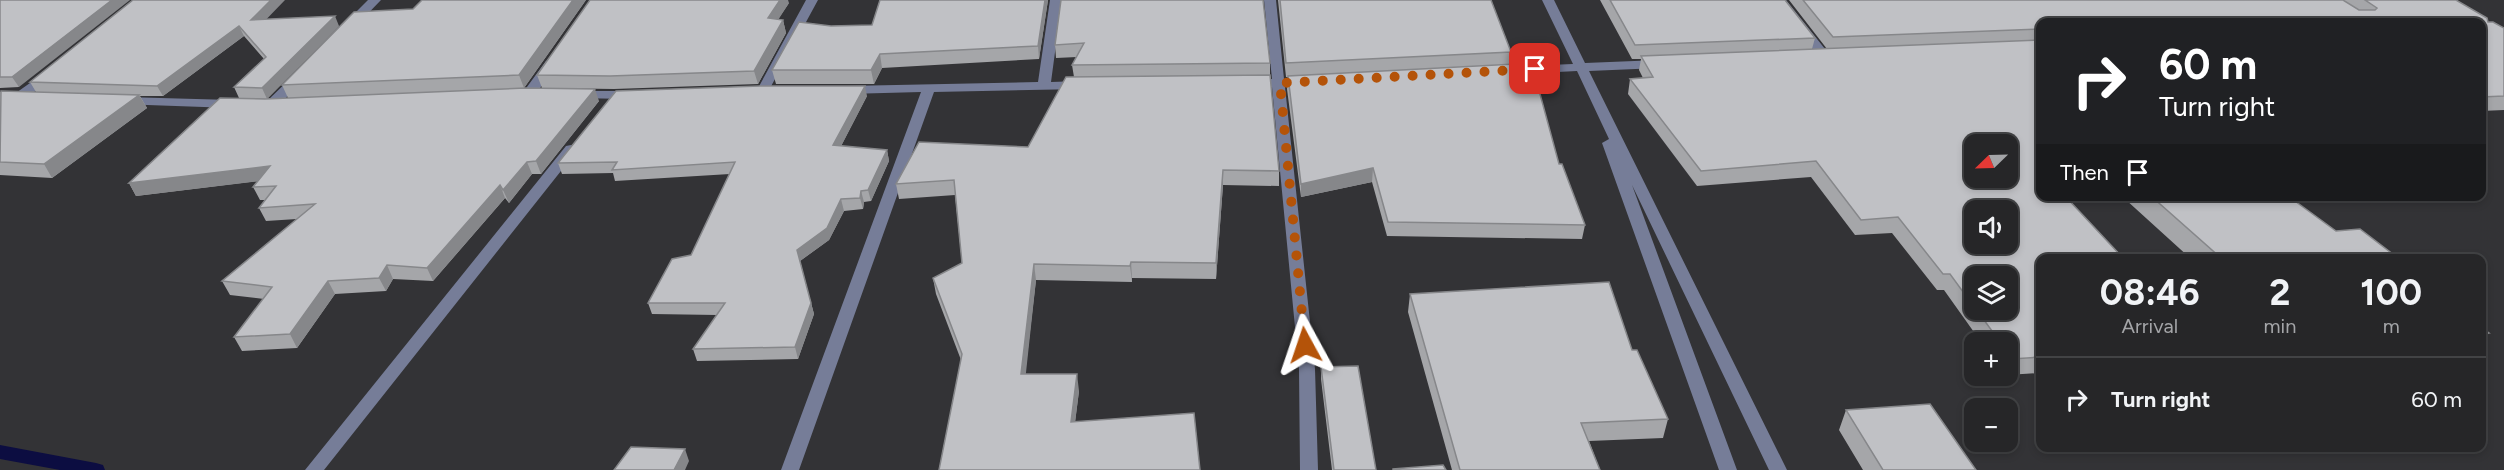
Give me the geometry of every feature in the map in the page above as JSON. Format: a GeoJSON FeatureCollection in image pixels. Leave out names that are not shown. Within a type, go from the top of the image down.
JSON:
{"type":"FeatureCollection","features":[{"type":"Feature","properties":{"kind":"street"},"geometry":{"type":"LineString","coordinates":[[343,32],[375,0]]}},
{"type":"Feature","properties":{"kind":"street"},"geometry":{"type":"LineString","coordinates":[[763,90],[812,0]]}},
{"type":"Feature","properties":{"kind":"street"},"geometry":{"type":"LineString","coordinates":[[1044,86],[1056,0]]}},
{"type":"Feature","properties":{"kind":"street"},"geometry":{"type":"LineString","coordinates":[[1270,0],[1307,369],[1309,470]]}},
{"type":"Feature","properties":{"kind":"street"},"geometry":{"type":"LineString","coordinates":[[1548,0],[1778,470]]}},
{"type":"Feature","properties":{"kind":"street"},"geometry":{"type":"LineString","coordinates":[[1780,0],[1825,57]]}},
{"type":"Feature","properties":{"kind":"street"},"geometry":{"type":"LineString","coordinates":[[555,56],[523,94],[648,94]]}},
{"type":"Feature","properties":{"kind":"street"},"geometry":{"type":"LineString","coordinates":[[1489,72],[1674,63]]}},
{"type":"Feature","properties":{"kind":"street"},"geometry":{"type":"LineString","coordinates":[[260,105],[311,64]]}},
{"type":"Feature","properties":{"kind":"street"},"geometry":{"type":"LineString","coordinates":[[1582,67],[1728,470]]}},
{"type":"Feature","properties":{"kind":"street"},"geometry":{"type":"LineString","coordinates":[[18,98],[53,70]]}},
{"type":"Feature","properties":{"kind":"street"},"geometry":{"type":"LineString","coordinates":[[1233,84],[1315,82]]}},
{"type":"Feature","properties":{"kind":"street"},"geometry":{"type":"LineString","coordinates":[[833,90],[927,90],[1091,85]]}},
{"type":"Feature","properties":{"kind":"street"},"geometry":{"type":"LineString","coordinates":[[790,470],[927,90]]}},
{"type":"Feature","properties":{"kind":"street"},"geometry":{"type":"LineString","coordinates":[[599,114],[614,95]]}},
{"type":"Feature","properties":{"kind":"street"},"geometry":{"type":"LineString","coordinates":[[0,98],[41,98]]}},
{"type":"Feature","properties":{"kind":"street"},"geometry":{"type":"LineString","coordinates":[[110,100],[295,104]]}},
{"type":"Feature","properties":{"kind":"street"},"geometry":{"type":"LineString","coordinates":[[314,470],[584,133]]}},
{"type":"Feature","properties":{"kind":"building"},"geometry":{"type":"Polygon","coordinates":[[[0,0],[112,0],[12,77],[0,77],[0,0]]]}},
{"type":"Feature","properties":{"kind":"building"},"geometry":{"type":"Polygon","coordinates":[[[133,0],[271,0],[251,20],[335,16],[262,88],[234,87],[266,57],[239,26],[157,86],[30,82],[133,0]]]}},
{"type":"Feature","properties":{"kind":"building"},"geometry":{"type":"Polygon","coordinates":[[[422,0],[573,0],[519,75],[282,85],[354,12],[413,9],[422,0]]]}},
{"type":"Feature","properties":{"kind":"building"},"geometry":{"type":"Polygon","coordinates":[[[590,0],[780,0],[768,18],[783,20],[754,71],[610,76],[537,75],[590,0]]]}},
{"type":"Feature","properties":{"kind":"building"},"geometry":{"type":"Polygon","coordinates":[[[880,0],[1045,0],[1038,46],[880,54],[871,70],[772,70],[799,22],[831,26],[872,25],[880,0]]]}},
{"type":"Feature","properties":{"kind":"building"},"geometry":{"type":"Polygon","coordinates":[[[1061,0],[1263,0],[1270,63],[1072,65],[1084,43],[1055,45],[1061,0]]]}},
{"type":"Feature","properties":{"kind":"building"},"geometry":{"type":"Polygon","coordinates":[[[1280,0],[1491,0],[1511,52],[1286,63],[1280,0]]]}},
{"type":"Feature","properties":{"kind":"building"},"geometry":{"type":"Polygon","coordinates":[[[1610,0],[1785,0],[1815,38],[1635,45],[1610,0]]]}},
{"type":"Feature","properties":{"kind":"building"},"geometry":{"type":"Polygon","coordinates":[[[1803,0],[2343,0],[2359,10],[2375,10],[2377,8],[2365,0],[2456,0],[2487,18],[2488,22],[2504,28],[2504,96],[2486,97],[2486,18],[2036,18],[2036,29],[1833,37],[1803,0]]]}},
{"type":"Feature","properties":{"kind":"building"},"geometry":{"type":"Polygon","coordinates":[[[2036,40],[2036,201],[2070,201],[2119,254],[2036,254],[2036,357],[2018,359],[2018,332],[1993,332],[1984,320],[2018,320],[2018,266],[1964,266],[1964,293],[1950,274],[1943,274],[1898,217],[1861,220],[1816,161],[1701,171],[1630,79],[1653,77],[1641,56],[2036,40]]]}},
{"type":"Feature","properties":{"kind":"building"},"geometry":{"type":"Polygon","coordinates":[[[1515,64],[1522,83],[1537,83],[1559,164],[1562,164],[1585,225],[1388,222],[1373,168],[1301,184],[1288,76],[1515,64]]]}},
{"type":"Feature","properties":{"kind":"building"},"geometry":{"type":"Polygon","coordinates":[[[1270,75],[1279,171],[1223,170],[1216,263],[1131,262],[1130,266],[1034,264],[1021,374],[1077,374],[1071,422],[1194,413],[1200,470],[939,470],[962,354],[933,278],[962,263],[954,180],[896,184],[919,142],[1028,147],[1066,77],[1270,75]]]}},
{"type":"Feature","properties":{"kind":"building"},"geometry":{"type":"Polygon","coordinates":[[[760,86],[865,86],[833,145],[887,150],[868,190],[861,191],[860,198],[841,199],[827,228],[797,250],[811,303],[795,347],[693,349],[725,303],[648,303],[672,259],[691,255],[735,162],[612,170],[617,162],[558,163],[616,91],[760,86]]]}},
{"type":"Feature","properties":{"kind":"building"},"geometry":{"type":"Polygon","coordinates":[[[525,88],[595,89],[536,161],[527,162],[503,190],[500,185],[427,268],[387,265],[379,278],[328,281],[290,334],[234,337],[272,287],[222,281],[315,204],[259,208],[276,186],[253,187],[270,166],[129,183],[220,98],[265,99],[525,88]]]}},
{"type":"Feature","properties":{"kind":"building"},"geometry":{"type":"Polygon","coordinates":[[[1,91],[139,95],[44,164],[0,162],[1,91]]]}},
{"type":"Feature","properties":{"kind":"building"},"geometry":{"type":"Polygon","coordinates":[[[2157,201],[2295,201],[2336,231],[2360,229],[2393,254],[2216,254],[2157,201]]]}},
{"type":"Feature","properties":{"kind":"building"},"geometry":{"type":"Polygon","coordinates":[[[1609,282],[1632,350],[1637,350],[1668,419],[1581,423],[1600,470],[1460,470],[1410,294],[1609,282]]]}},
{"type":"Feature","properties":{"kind":"building"},"geometry":{"type":"Polygon","coordinates":[[[1358,366],[1376,470],[1334,470],[1321,367],[1358,366]]]}},
{"type":"Feature","properties":{"kind":"building"},"geometry":{"type":"Polygon","coordinates":[[[1930,404],[1976,470],[1883,470],[1846,410],[1930,404]]]}},
{"type":"Feature","properties":{"kind":"building"},"geometry":{"type":"Polygon","coordinates":[[[631,447],[685,449],[674,470],[614,470],[631,447]]]}},
{"type":"Feature","properties":{"kind":"building"},"geometry":{"type":"Polygon","coordinates":[[[1443,465],[1446,470],[1393,470],[1393,469],[1443,465]]]}},
{"type":"Feature","properties":{"kind":"waterway"},"geometry":{"type":"LineString","coordinates":[[0,452],[96,470]]}},
{"type":"Feature","properties":{"kind":"route"},"geometry":{"type":"LineString","coordinates":[[1305,345],[1280,83],[1535,69]]}}]}
